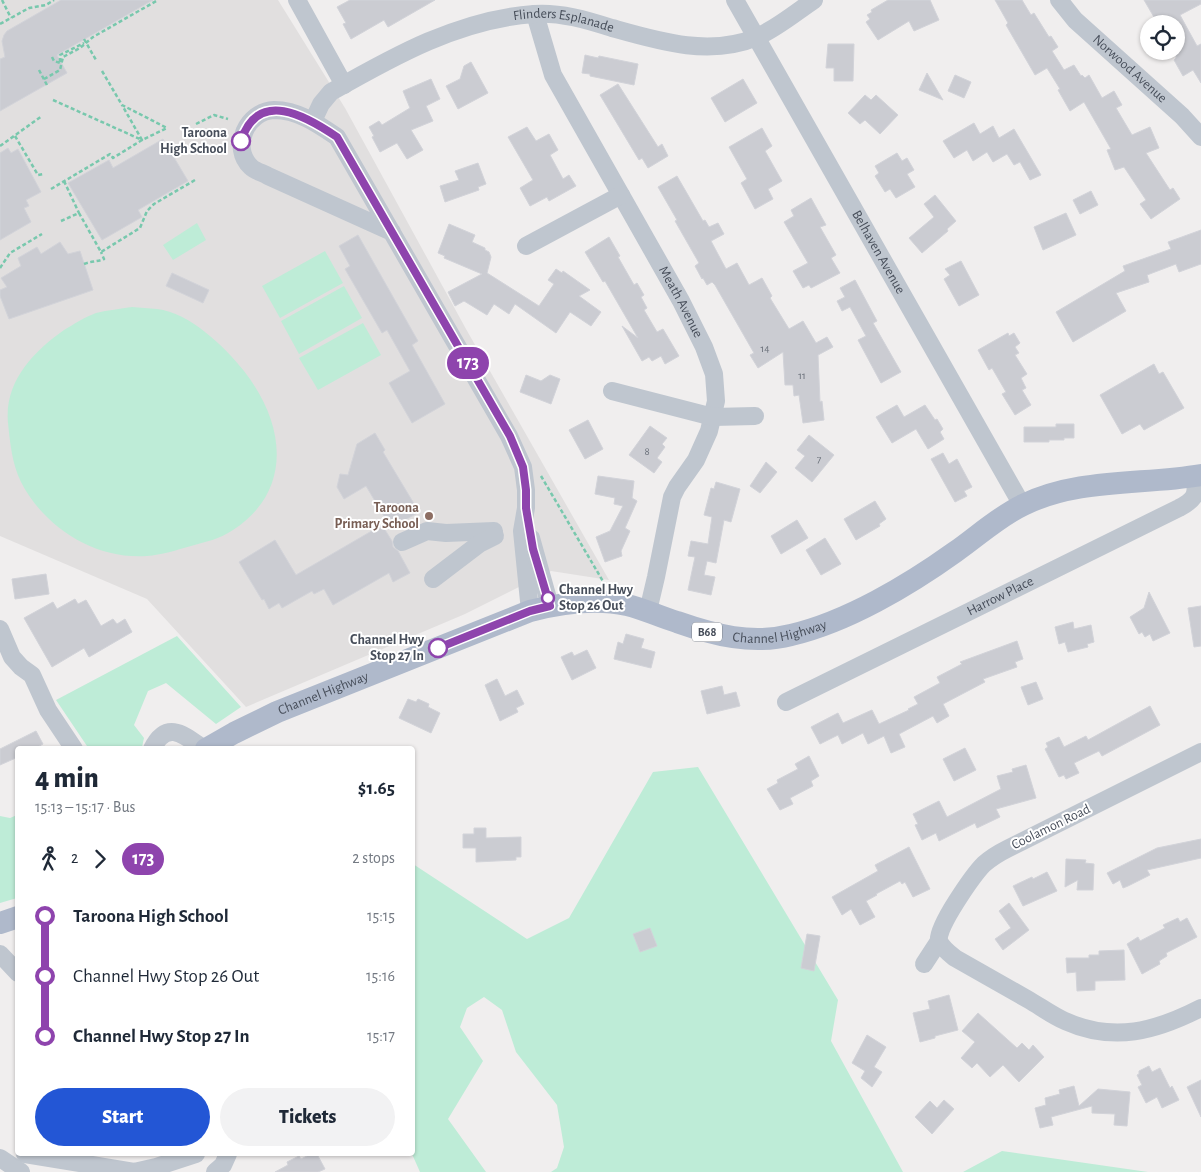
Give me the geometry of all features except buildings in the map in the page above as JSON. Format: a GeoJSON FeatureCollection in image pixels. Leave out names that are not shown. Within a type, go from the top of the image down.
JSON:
{"type":"FeatureCollection","features":[{"type":"Feature","properties":{"kind":"main road","name":"Channel Highway"},"geometry":{"type":"LineString","coordinates":[[210,746],[277,712],[540,609],[582,602],[613,603],[648,611],[675,622],[726,637],[749,639],[769,639],[810,630],[853,612],[909,582],[956,552],[1000,518],[1022,505],[1047,495],[1089,486],[1198,475]]}},
{"type":"Feature","properties":{"kind":"main road"},"geometry":{"type":"LineString","coordinates":[[0,923],[15,918]]}},
{"type":"Feature","properties":{"kind":"street"},"geometry":{"type":"LineString","coordinates":[[297,0],[344,85]]}},
{"type":"Feature","properties":{"kind":"street","name":"Belhaven Avenue"},"geometry":{"type":"LineString","coordinates":[[734,0],[1022,505]]}},
{"type":"Feature","properties":{"kind":"street","name":"Flinders Esplanade"},"geometry":{"type":"LineString","coordinates":[[313,121],[321,104],[331,92],[414,47],[440,35],[467,27],[535,14],[558,14],[670,44],[710,46],[734,43],[756,37],[776,27],[814,0]]}},
{"type":"Feature","properties":{"kind":"street","name":"Norwood Avenue"},"geometry":{"type":"LineString","coordinates":[[1059,0],[1075,20],[1182,116],[1201,137]]}},
{"type":"Feature","properties":{"kind":"street","name":"Meath Avenue"},"geometry":{"type":"LineString","coordinates":[[535,14],[553,75],[681,301],[714,374],[716,388],[713,417],[705,444],[672,497],[648,611]]}},
{"type":"Feature","properties":{"kind":"street"},"geometry":{"type":"LineString","coordinates":[[392,232],[251,167],[242,152],[241,141],[244,130],[256,115],[274,110],[298,114],[313,121],[337,137],[392,232],[510,436],[523,467],[526,508],[522,531],[540,609]]}},
{"type":"Feature","properties":{"kind":"street"},"geometry":{"type":"LineString","coordinates":[[526,246],[621,195]]}},
{"type":"Feature","properties":{"kind":"street"},"geometry":{"type":"LineString","coordinates":[[612,392],[713,417],[755,416]]}},
{"type":"Feature","properties":{"kind":"street","name":"Harrow Place"},"geometry":{"type":"LineString","coordinates":[[786,702],[1179,508],[1192,500],[1197,490],[1198,475]]}},
{"type":"Feature","properties":{"kind":"street"},"geometry":{"type":"LineString","coordinates":[[402,542],[427,531],[494,533],[432,579]]}},
{"type":"Feature","properties":{"kind":"street"},"geometry":{"type":"LineString","coordinates":[[0,629],[12,657],[32,675],[48,710],[72,746]]}},
{"type":"Feature","properties":{"kind":"street"},"geometry":{"type":"LineString","coordinates":[[154,746],[158,738],[168,732],[181,734],[200,746]]}},
{"type":"Feature","properties":{"kind":"street","name":"Coolamon Road"},"geometry":{"type":"LineString","coordinates":[[924,964],[939,941],[939,934],[943,923],[976,873],[994,856],[1201,752]]}},
{"type":"Feature","properties":{"kind":"street"},"geometry":{"type":"LineString","coordinates":[[939,941],[955,958],[1064,1021],[1089,1030],[1108,1033],[1144,1030],[1179,1019],[1201,1008]]}},
{"type":"Feature","properties":{"kind":"street"},"geometry":{"type":"LineString","coordinates":[[0,954],[15,970]]}},
{"type":"Feature","properties":{"kind":"street"},"geometry":{"type":"LineString","coordinates":[[0,1158],[15,1155]]}},
{"type":"Feature","properties":{"kind":"street"},"geometry":{"type":"LineString","coordinates":[[37,1156],[134,1172],[190,1156]]}},
{"type":"Feature","properties":{"kind":"street"},"geometry":{"type":"LineString","coordinates":[[215,1172],[223,1165],[225,1156]]}},
{"type":"Feature","properties":{"kind":"street"},"geometry":{"type":"LineString","coordinates":[[0,1158],[22,1172]]}},
{"type":"Feature","properties":{"kind":"path"},"geometry":{"type":"LineString","coordinates":[[2,0],[11,18]]}},
{"type":"Feature","properties":{"kind":"path"},"geometry":{"type":"LineString","coordinates":[[0,24],[29,8],[46,5],[54,0]]}},
{"type":"Feature","properties":{"kind":"path"},"geometry":{"type":"LineString","coordinates":[[60,70],[60,54],[158,0]]}},
{"type":"Feature","properties":{"kind":"path"},"geometry":{"type":"LineString","coordinates":[[85,41],[96,60]]}},
{"type":"Feature","properties":{"kind":"path"},"geometry":{"type":"LineString","coordinates":[[44,80],[60,70],[63,57],[85,41]]}},
{"type":"Feature","properties":{"kind":"path"},"geometry":{"type":"LineString","coordinates":[[52,57],[54,61],[60,62]]}},
{"type":"Feature","properties":{"kind":"path"},"geometry":{"type":"LineString","coordinates":[[39,70],[48,87]]}},
{"type":"Feature","properties":{"kind":"path"},"geometry":{"type":"LineString","coordinates":[[102,71],[142,140]]}},
{"type":"Feature","properties":{"kind":"path"},"geometry":{"type":"LineString","coordinates":[[53,100],[142,140]]}},
{"type":"Feature","properties":{"kind":"path"},"geometry":{"type":"LineString","coordinates":[[51,189],[110,154],[113,158],[142,140],[167,128],[122,105]]}},
{"type":"Feature","properties":{"kind":"path"},"geometry":{"type":"LineString","coordinates":[[196,124],[214,115],[228,119]]}},
{"type":"Feature","properties":{"kind":"path"},"geometry":{"type":"LineString","coordinates":[[0,146],[42,116]]}},
{"type":"Feature","properties":{"kind":"path"},"geometry":{"type":"LineString","coordinates":[[15,136],[38,175],[44,174]]}},
{"type":"Feature","properties":{"kind":"path"},"geometry":{"type":"LineString","coordinates":[[101,252],[140,228],[147,211],[154,204],[195,180]]}},
{"type":"Feature","properties":{"kind":"path"},"geometry":{"type":"LineString","coordinates":[[64,181],[104,259],[84,264]]}},
{"type":"Feature","properties":{"kind":"path"},"geometry":{"type":"LineString","coordinates":[[61,220],[79,213]]}},
{"type":"Feature","properties":{"kind":"path"},"geometry":{"type":"LineString","coordinates":[[0,268],[10,253],[42,234]]}},
{"type":"Feature","properties":{"kind":"shaded area","name":"Taroona High School"},"geometry":{"type":"Polygon","coordinates":[[[0,0],[278,0],[345,108],[466,329],[609,580],[551,571],[465,614],[246,707],[147,599],[0,536],[0,0]]]}},
{"type":"Feature","properties":{"kind":"green space"},"geometry":{"type":"Polygon","coordinates":[[[197,223],[206,240],[173,260],[163,245],[197,223]]]}},
{"type":"Feature","properties":{"kind":"green space"},"geometry":{"type":"Polygon","coordinates":[[[325,251],[343,283],[280,318],[262,286],[325,251]]]}},
{"type":"Feature","properties":{"kind":"green space"},"geometry":{"type":"Polygon","coordinates":[[[344,286],[362,318],[299,354],[281,321],[344,286]]]}},
{"type":"Feature","properties":{"kind":"green space"},"geometry":{"type":"Polygon","coordinates":[[[132,307],[157,309],[182,317],[205,332],[227,351],[258,391],[268,412],[275,434],[277,455],[274,476],[266,496],[253,514],[233,530],[207,542],[158,555],[147,556],[128,556],[90,546],[57,526],[43,513],[21,482],[15,468],[8,423],[8,408],[16,381],[23,369],[42,348],[64,330],[96,313],[132,307]]]}},
{"type":"Feature","properties":{"kind":"green space"},"geometry":{"type":"Polygon","coordinates":[[[363,323],[381,355],[318,390],[299,358],[363,323]]]}},
{"type":"Feature","properties":{"kind":"green space"},"geometry":{"type":"Polygon","coordinates":[[[177,636],[241,707],[216,724],[166,683],[148,691],[134,725],[144,738],[142,746],[87,746],[56,700],[177,636]]]}},
{"type":"Feature","properties":{"kind":"green space"},"geometry":{"type":"Polygon","coordinates":[[[698,767],[838,1000],[831,1041],[903,1172],[551,1172],[557,1168],[564,1147],[557,1105],[516,1052],[502,1010],[484,997],[467,1008],[460,1027],[483,1061],[448,1119],[486,1172],[420,1172],[413,1156],[415,1156],[415,865],[527,939],[569,918],[653,772],[698,767]]]}},
{"type":"Feature","properties":{"kind":"green space"},"geometry":{"type":"Polygon","coordinates":[[[0,816],[10,818],[15,816],[15,899],[0,903],[0,816]]]}},
{"type":"Feature","properties":{"kind":"green space"},"geometry":{"type":"Polygon","coordinates":[[[1002,1151],[1148,1172],[963,1172],[1002,1151]]]}},
{"type":"Feature","properties":{"kind":"bus line","name":"173"},"geometry":{"type":"LineString","coordinates":[[241,141],[244,130],[256,115],[274,110],[298,114],[313,121],[337,137],[510,436],[523,467],[526,508],[533,549],[550,606],[530,611],[438,648]]}},
{"type":"Feature","properties":{"kind":"place","name":"Taroona High School"},"geometry":{"type":"Point","coordinates":[241,141]}},
{"type":"Feature","properties":{"kind":"place","name":"Taroona Primary School"},"geometry":{"type":"Point","coordinates":[429,516]}},
{"type":"Feature","properties":{"kind":"place","name":"Channel Hwy Stop 26 Out"},"geometry":{"type":"Point","coordinates":[548,598]}},
{"type":"Feature","properties":{"kind":"place","name":"Channel Hwy Stop 27 In"},"geometry":{"type":"Point","coordinates":[438,648]}}]}
